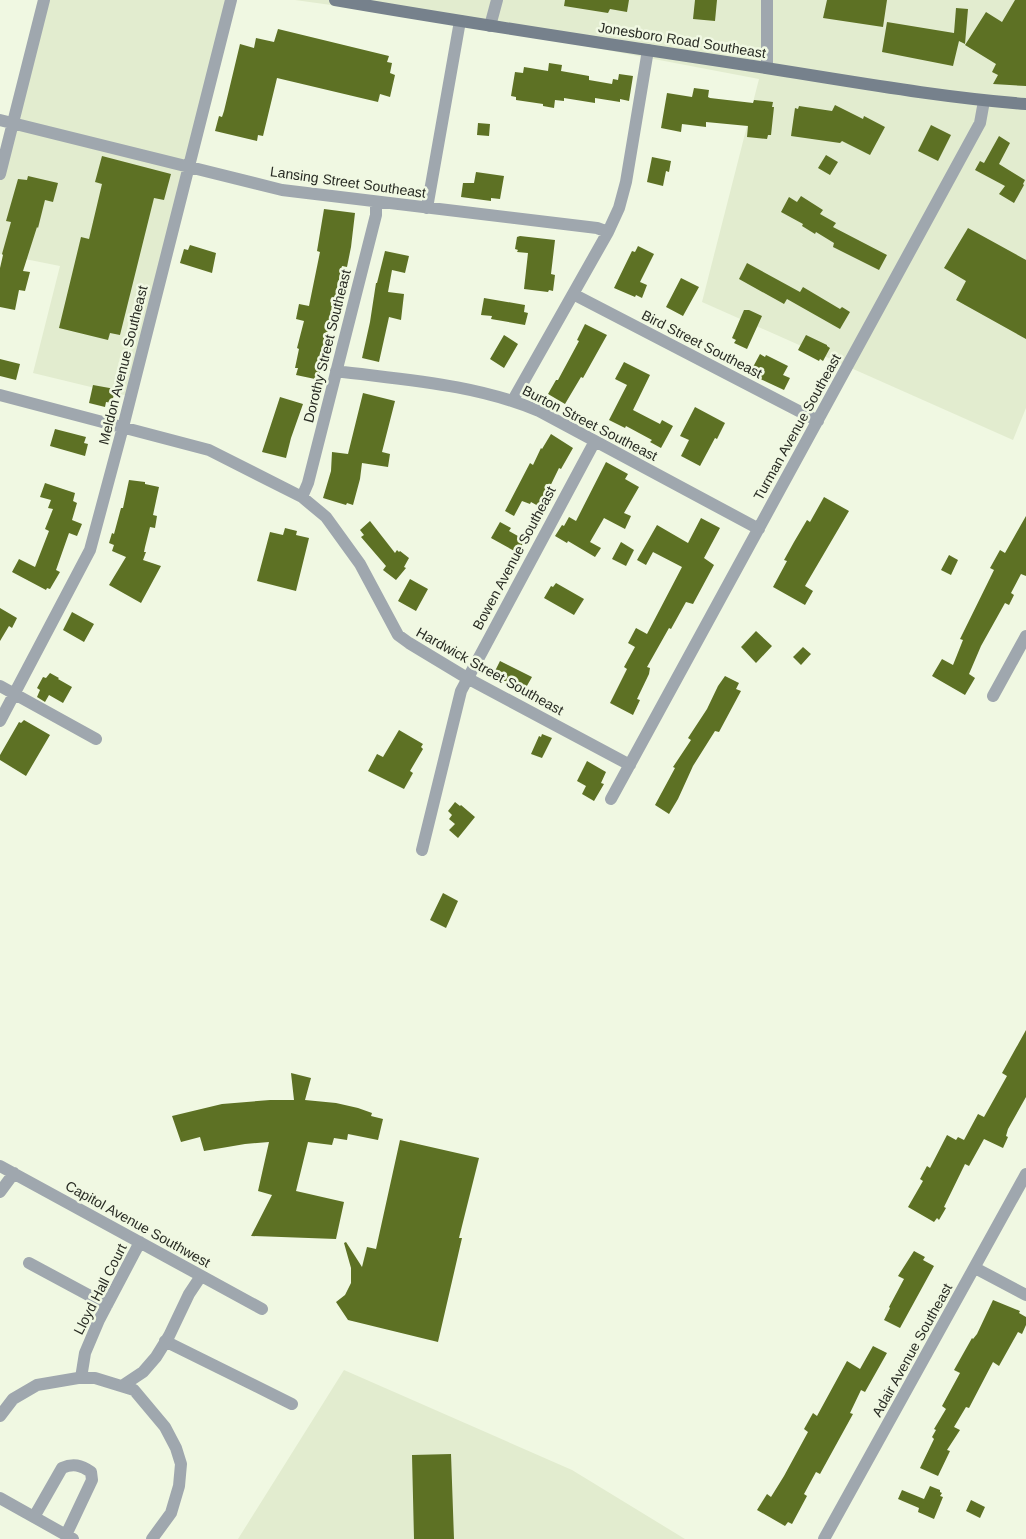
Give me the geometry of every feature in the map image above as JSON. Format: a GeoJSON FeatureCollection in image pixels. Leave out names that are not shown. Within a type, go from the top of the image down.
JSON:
{"type":"FeatureCollection","features":[{"type":"Feature","properties":{"kind":"main road","name":"Jonesboro Road Southeast"},"geometry":{"type":"LineString","coordinates":[[334,0],[490,26],[984,101],[1026,104]]}},
{"type":"Feature","properties":{"kind":"street"},"geometry":{"type":"LineString","coordinates":[[0,174],[44,0]]}},
{"type":"Feature","properties":{"kind":"street","name":"Meldon Avenue Southeast"},"geometry":{"type":"LineString","coordinates":[[0,722],[90,550],[123,428],[231,0]]}},
{"type":"Feature","properties":{"kind":"street"},"geometry":{"type":"LineString","coordinates":[[490,26],[497,0]]}},
{"type":"Feature","properties":{"kind":"street"},"geometry":{"type":"LineString","coordinates":[[767,68],[768,0]]}},
{"type":"Feature","properties":{"kind":"street"},"geometry":{"type":"LineString","coordinates":[[428,208],[460,21]]}},
{"type":"Feature","properties":{"kind":"street"},"geometry":{"type":"LineString","coordinates":[[513,400],[608,232],[619,208],[626,182],[648,50]]}},
{"type":"Feature","properties":{"kind":"street","name":"Turman Avenue Southeast"},"geometry":{"type":"LineString","coordinates":[[611,800],[980,123],[984,101]]}},
{"type":"Feature","properties":{"kind":"street","name":"Lansing Street Southeast"},"geometry":{"type":"LineString","coordinates":[[0,120],[282,190],[597,228],[608,232]]}},
{"type":"Feature","properties":{"kind":"street","name":"Dorothy Street Southeast"},"geometry":{"type":"LineString","coordinates":[[302,497],[308,483],[376,215],[376,202]]}},
{"type":"Feature","properties":{"kind":"street","name":"Bird Street Southeast"},"geometry":{"type":"LineString","coordinates":[[573,294],[818,421]]}},
{"type":"Feature","properties":{"kind":"street","name":"Burton Street Southeast"},"geometry":{"type":"LineString","coordinates":[[336,371],[472,389],[513,400],[539,411],[759,529]]}},
{"type":"Feature","properties":{"kind":"street","name":"Hardwick Street Southeast"},"geometry":{"type":"LineString","coordinates":[[0,395],[209,450],[302,497],[326,517],[360,564],[398,635],[409,644],[467,678],[630,766]]}},
{"type":"Feature","properties":{"kind":"street","name":"Bowen Avenue Southeast"},"geometry":{"type":"LineString","coordinates":[[422,850],[460,692],[595,441]]}},
{"type":"Feature","properties":{"kind":"street"},"geometry":{"type":"LineString","coordinates":[[993,696],[1022,651],[1026,636]]}},
{"type":"Feature","properties":{"kind":"street"},"geometry":{"type":"LineString","coordinates":[[0,686],[96,739]]}},
{"type":"Feature","properties":{"kind":"street","name":"Capitol Avenue Southwest"},"geometry":{"type":"LineString","coordinates":[[0,1166],[262,1309]]}},
{"type":"Feature","properties":{"kind":"street"},"geometry":{"type":"LineString","coordinates":[[0,1192],[14,1173]]}},
{"type":"Feature","properties":{"kind":"street","name":"Adair Avenue Southeast"},"geometry":{"type":"LineString","coordinates":[[824,1539],[1026,1174]]}},
{"type":"Feature","properties":{"kind":"street","name":"Lloyd Hall Court"},"geometry":{"type":"LineString","coordinates":[[81,1378],[85,1353],[107,1305],[140,1242]]}},
{"type":"Feature","properties":{"kind":"street"},"geometry":{"type":"LineString","coordinates":[[29,1262],[107,1305]]}},
{"type":"Feature","properties":{"kind":"street"},"geometry":{"type":"LineString","coordinates":[[975,1268],[1026,1296]]}},
{"type":"Feature","properties":{"kind":"street"},"geometry":{"type":"LineString","coordinates":[[122,1386],[143,1372],[165,1341],[188,1294],[201,1276]]}},
{"type":"Feature","properties":{"kind":"street"},"geometry":{"type":"LineString","coordinates":[[165,1341],[292,1404]]}},
{"type":"Feature","properties":{"kind":"street"},"geometry":{"type":"LineString","coordinates":[[0,1416],[13,1399],[37,1385],[81,1378],[94,1378],[134,1390],[165,1427],[176,1448],[181,1464],[179,1486],[171,1513],[152,1539]]}},
{"type":"Feature","properties":{"kind":"street"},"geometry":{"type":"LineString","coordinates":[[0,1498],[69,1537],[92,1480],[91,1472],[79,1465],[70,1465],[62,1468],[34,1517]]}},
{"type":"Feature","properties":{"kind":"shaded area"},"geometry":{"type":"Polygon","coordinates":[[[39,0],[229,0],[128,396],[33,373],[60,266],[0,254],[0,168],[39,0]]]}},
{"type":"Feature","properties":{"kind":"shaded area"},"geometry":{"type":"Polygon","coordinates":[[[295,0],[1026,0],[1026,408],[1013,440],[702,302],[759,79],[475,25],[295,0]]]}},
{"type":"Feature","properties":{"kind":"shaded area"},"geometry":{"type":"Polygon","coordinates":[[[344,1370],[572,1470],[685,1539],[238,1539],[344,1370]]]}},
{"type":"Feature","properties":{"kind":"building"},"geometry":{"type":"Polygon","coordinates":[[[565,0],[629,0],[627,12],[610,9],[608,13],[564,6],[565,0]]]}},
{"type":"Feature","properties":{"kind":"building"},"geometry":{"type":"Polygon","coordinates":[[[695,0],[717,0],[715,21],[693,19],[695,0]]]}},
{"type":"Feature","properties":{"kind":"building"},"geometry":{"type":"Polygon","coordinates":[[[827,0],[887,0],[883,27],[823,18],[827,0]]]}},
{"type":"Feature","properties":{"kind":"building"},"geometry":{"type":"Polygon","coordinates":[[[1015,0],[1026,0],[1026,86],[993,84],[998,75],[992,72],[996,64],[965,45],[986,12],[1002,22],[1015,0]]]}},
{"type":"Feature","properties":{"kind":"building"},"geometry":{"type":"Polygon","coordinates":[[[956,8],[968,9],[965,44],[959,41],[953,66],[882,52],[887,22],[954,33],[956,8]]]}},
{"type":"Feature","properties":{"kind":"building"},"geometry":{"type":"Polygon","coordinates":[[[278,29],[389,56],[387,62],[392,63],[390,73],[395,75],[390,97],[380,94],[378,102],[277,78],[263,136],[258,135],[257,141],[215,131],[219,116],[222,117],[224,111],[240,44],[254,48],[256,38],[274,42],[278,29]]]}},
{"type":"Feature","properties":{"kind":"building"},"geometry":{"type":"Polygon","coordinates":[[[549,63],[562,65],[561,71],[589,76],[589,80],[612,84],[613,79],[618,80],[619,74],[633,76],[629,101],[620,99],[620,102],[595,98],[595,103],[564,98],[564,101],[555,100],[554,108],[543,106],[543,104],[516,100],[516,97],[511,96],[515,72],[523,73],[524,67],[548,71],[549,63]]]}},
{"type":"Feature","properties":{"kind":"building"},"geometry":{"type":"Polygon","coordinates":[[[694,88],[709,90],[708,97],[710,98],[753,103],[754,100],[773,102],[771,135],[768,135],[767,139],[747,137],[748,126],[706,122],[706,127],[682,124],[681,132],[661,128],[667,93],[692,97],[694,88]]]}},
{"type":"Feature","properties":{"kind":"building"},"geometry":{"type":"Polygon","coordinates":[[[835,105],[863,119],[864,116],[885,127],[870,155],[842,141],[840,143],[791,136],[795,108],[798,109],[799,106],[832,111],[835,105]]]}},
{"type":"Feature","properties":{"kind":"building"},"geometry":{"type":"Polygon","coordinates":[[[478,123],[490,124],[489,136],[477,135],[478,123]]]}},
{"type":"Feature","properties":{"kind":"building"},"geometry":{"type":"Polygon","coordinates":[[[931,125],[951,135],[938,161],[918,151],[931,125]]]}},
{"type":"Feature","properties":{"kind":"building"},"geometry":{"type":"Polygon","coordinates":[[[999,136],[1010,143],[999,164],[1025,180],[1014,203],[999,194],[1005,186],[975,170],[980,161],[984,163],[999,136]]]}},
{"type":"Feature","properties":{"kind":"building"},"geometry":{"type":"Polygon","coordinates":[[[826,155],[838,162],[830,175],[818,168],[826,155]]]}},
{"type":"Feature","properties":{"kind":"building"},"geometry":{"type":"Polygon","coordinates":[[[102,156],[171,174],[164,200],[154,198],[120,335],[110,333],[108,340],[59,328],[81,237],[89,239],[102,184],[95,182],[102,156]]]}},
{"type":"Feature","properties":{"kind":"building"},"geometry":{"type":"Polygon","coordinates":[[[652,157],[671,161],[669,172],[666,171],[663,186],[647,182],[652,157]]]}},
{"type":"Feature","properties":{"kind":"building"},"geometry":{"type":"Polygon","coordinates":[[[476,172],[504,176],[500,199],[491,198],[491,201],[461,197],[463,183],[474,183],[476,172]]]}},
{"type":"Feature","properties":{"kind":"building"},"geometry":{"type":"Polygon","coordinates":[[[28,176],[58,183],[53,202],[45,200],[38,228],[23,271],[30,272],[25,291],[19,290],[15,310],[0,307],[0,268],[11,222],[6,221],[18,179],[27,180],[28,176]]]}},
{"type":"Feature","properties":{"kind":"building"},"geometry":{"type":"Polygon","coordinates":[[[801,196],[823,210],[820,214],[836,223],[833,227],[887,255],[879,270],[833,247],[834,243],[816,232],[815,234],[802,226],[803,224],[781,212],[789,197],[797,202],[801,196]]]}},
{"type":"Feature","properties":{"kind":"building"},"geometry":{"type":"Polygon","coordinates":[[[324,209],[355,213],[347,267],[342,266],[325,343],[329,344],[318,378],[315,377],[315,379],[296,375],[298,368],[295,368],[299,349],[297,348],[304,321],[296,319],[299,304],[309,306],[320,252],[317,251],[324,209]]]}},
{"type":"Feature","properties":{"kind":"building"},"geometry":{"type":"Polygon","coordinates":[[[968,228],[1026,260],[1026,339],[956,300],[966,281],[944,268],[968,228]]]}},
{"type":"Feature","properties":{"kind":"building"},"geometry":{"type":"Polygon","coordinates":[[[517,237],[555,240],[551,274],[555,275],[553,291],[524,289],[528,253],[517,252],[518,250],[515,249],[517,237]]]}},
{"type":"Feature","properties":{"kind":"building"},"geometry":{"type":"Polygon","coordinates":[[[190,245],[216,253],[212,273],[180,263],[184,249],[188,250],[190,245]]]}},
{"type":"Feature","properties":{"kind":"building"},"geometry":{"type":"Polygon","coordinates":[[[638,246],[654,254],[640,282],[647,285],[642,298],[614,288],[632,251],[635,252],[638,246]]]}},
{"type":"Feature","properties":{"kind":"building"},"geometry":{"type":"Polygon","coordinates":[[[385,251],[409,256],[405,273],[392,270],[388,292],[404,294],[401,320],[389,317],[379,362],[362,358],[376,283],[385,251]]]}},
{"type":"Feature","properties":{"kind":"building"},"geometry":{"type":"Polygon","coordinates":[[[747,263],[800,292],[803,287],[840,309],[842,307],[850,312],[840,329],[787,299],[784,304],[739,279],[747,263]]]}},
{"type":"Feature","properties":{"kind":"building"},"geometry":{"type":"Polygon","coordinates":[[[681,278],[699,287],[683,316],[666,307],[681,278]]]}},
{"type":"Feature","properties":{"kind":"building"},"geometry":{"type":"Polygon","coordinates":[[[484,298],[525,305],[524,312],[528,313],[525,325],[491,319],[492,316],[481,315],[484,298]]]}},
{"type":"Feature","properties":{"kind":"building"},"geometry":{"type":"Polygon","coordinates":[[[744,310],[749,310],[762,316],[747,349],[734,343],[736,340],[732,338],[744,310]]]}},
{"type":"Feature","properties":{"kind":"building"},"geometry":{"type":"Polygon","coordinates":[[[585,324],[607,335],[583,378],[581,377],[565,404],[548,394],[556,380],[558,380],[579,341],[577,340],[585,324]]]}},
{"type":"Feature","properties":{"kind":"building"},"geometry":{"type":"Polygon","coordinates":[[[504,335],[518,344],[504,368],[490,359],[504,335]]]}},
{"type":"Feature","properties":{"kind":"building"},"geometry":{"type":"Polygon","coordinates":[[[806,335],[830,348],[823,361],[820,359],[819,361],[798,350],[806,335]]]}},
{"type":"Feature","properties":{"kind":"building"},"geometry":{"type":"Polygon","coordinates":[[[760,354],[788,366],[783,375],[790,378],[784,390],[752,375],[756,368],[753,367],[760,354]]]}},
{"type":"Feature","properties":{"kind":"building"},"geometry":{"type":"Polygon","coordinates":[[[0,359],[20,364],[16,380],[0,376],[0,359]]]}},
{"type":"Feature","properties":{"kind":"building"},"geometry":{"type":"Polygon","coordinates":[[[624,362],[650,375],[633,410],[660,424],[662,420],[673,426],[661,448],[650,442],[652,440],[626,426],[625,428],[609,420],[627,385],[615,379],[624,362]]]}},
{"type":"Feature","properties":{"kind":"building"},"geometry":{"type":"Polygon","coordinates":[[[93,385],[115,389],[112,403],[106,402],[105,407],[89,403],[93,385]]]}},
{"type":"Feature","properties":{"kind":"building"},"geometry":{"type":"Polygon","coordinates":[[[363,393],[395,401],[382,452],[390,454],[388,467],[362,463],[353,505],[347,503],[346,505],[323,498],[331,471],[332,452],[348,454],[363,393]]]}},
{"type":"Feature","properties":{"kind":"building"},"geometry":{"type":"Polygon","coordinates":[[[280,397],[303,404],[286,458],[262,452],[280,397]]]}},
{"type":"Feature","properties":{"kind":"building"},"geometry":{"type":"Polygon","coordinates":[[[695,407],[725,423],[700,466],[681,456],[689,440],[680,436],[695,407]]]}},
{"type":"Feature","properties":{"kind":"building"},"geometry":{"type":"Polygon","coordinates":[[[55,429],[86,437],[84,443],[88,444],[85,456],[50,446],[55,429]]]}},
{"type":"Feature","properties":{"kind":"building"},"geometry":{"type":"Polygon","coordinates":[[[551,434],[573,448],[561,469],[559,468],[540,507],[531,502],[530,504],[522,501],[514,516],[505,511],[530,463],[533,465],[541,448],[551,434]]]}},
{"type":"Feature","properties":{"kind":"building"},"geometry":{"type":"Polygon","coordinates":[[[606,462],[628,474],[625,479],[639,487],[624,513],[631,516],[625,529],[604,518],[590,542],[601,548],[595,557],[568,541],[567,543],[555,536],[569,517],[576,521],[606,462]]]}},
{"type":"Feature","properties":{"kind":"building"},"geometry":{"type":"Polygon","coordinates":[[[129,480],[145,482],[145,484],[159,487],[153,515],[157,516],[155,528],[150,527],[143,560],[161,566],[141,603],[109,585],[126,557],[112,551],[114,545],[109,543],[112,533],[114,534],[121,508],[123,508],[129,480]]]}},
{"type":"Feature","properties":{"kind":"building"},"geometry":{"type":"Polygon","coordinates":[[[45,483],[75,493],[73,501],[77,503],[72,520],[82,524],[77,536],[69,533],[56,570],[60,572],[50,589],[47,588],[46,590],[12,572],[19,559],[35,567],[49,531],[45,529],[53,509],[48,508],[51,500],[40,497],[45,483]]]}},
{"type":"Feature","properties":{"kind":"building"},"geometry":{"type":"Polygon","coordinates":[[[824,497],[849,511],[805,586],[813,591],[805,605],[773,587],[787,561],[784,560],[794,542],[807,520],[810,522],[824,497]]]}},
{"type":"Feature","properties":{"kind":"building"},"geometry":{"type":"Polygon","coordinates":[[[1026,516],[1026,576],[1021,574],[1011,593],[1014,595],[1009,605],[1005,603],[981,646],[969,674],[975,678],[965,695],[932,676],[942,659],[953,665],[963,640],[960,639],[994,570],[990,568],[1000,550],[1005,553],[1026,516]]]}},
{"type":"Feature","properties":{"kind":"building"},"geometry":{"type":"Polygon","coordinates":[[[701,518],[720,528],[704,558],[714,565],[693,604],[686,602],[647,667],[650,668],[649,674],[637,699],[640,700],[633,715],[610,703],[627,669],[624,667],[635,647],[628,643],[636,628],[647,634],[682,567],[653,552],[646,565],[637,560],[657,525],[688,543],[701,518]]]}},
{"type":"Feature","properties":{"kind":"building"},"geometry":{"type":"Polygon","coordinates":[[[370,521],[395,553],[397,550],[400,551],[409,558],[404,567],[406,568],[396,580],[383,570],[386,566],[361,537],[364,535],[360,530],[370,521]]]}},
{"type":"Feature","properties":{"kind":"building"},"geometry":{"type":"Polygon","coordinates":[[[500,522],[511,528],[509,531],[525,540],[518,553],[491,538],[500,522]]]}},
{"type":"Feature","properties":{"kind":"building"},"geometry":{"type":"Polygon","coordinates":[[[285,528],[297,531],[296,535],[309,538],[296,591],[257,581],[270,532],[283,535],[285,528]]]}},
{"type":"Feature","properties":{"kind":"building"},"geometry":{"type":"Polygon","coordinates":[[[621,542],[634,550],[626,566],[612,559],[621,542]]]}},
{"type":"Feature","properties":{"kind":"building"},"geometry":{"type":"Polygon","coordinates":[[[949,555],[958,560],[951,575],[941,570],[949,555]]]}},
{"type":"Feature","properties":{"kind":"building"},"geometry":{"type":"Polygon","coordinates":[[[410,579],[428,589],[416,611],[398,601],[410,579]]]}},
{"type":"Feature","properties":{"kind":"building"},"geometry":{"type":"Polygon","coordinates":[[[556,583],[584,599],[574,615],[544,598],[551,586],[553,587],[556,583]]]}},
{"type":"Feature","properties":{"kind":"building"},"geometry":{"type":"Polygon","coordinates":[[[0,608],[17,618],[12,628],[9,626],[0,641],[0,608]]]}},
{"type":"Feature","properties":{"kind":"building"},"geometry":{"type":"Polygon","coordinates":[[[72,612],[94,624],[84,642],[63,630],[72,612]]]}},
{"type":"Feature","properties":{"kind":"building"},"geometry":{"type":"Polygon","coordinates":[[[756,631],[772,646],[756,663],[741,647],[756,631]]]}},
{"type":"Feature","properties":{"kind":"building"},"geometry":{"type":"Polygon","coordinates":[[[803,647],[811,654],[801,665],[793,657],[803,647]]]}},
{"type":"Feature","properties":{"kind":"building"},"geometry":{"type":"Polygon","coordinates":[[[500,661],[532,677],[524,691],[493,675],[500,661]]]}},
{"type":"Feature","properties":{"kind":"building"},"geometry":{"type":"Polygon","coordinates":[[[50,673],[72,687],[63,703],[49,695],[45,702],[37,697],[40,690],[37,688],[43,677],[46,678],[50,673]]]}},
{"type":"Feature","properties":{"kind":"building"},"geometry":{"type":"Polygon","coordinates":[[[725,676],[739,683],[736,689],[741,691],[719,732],[715,731],[693,766],[669,814],[655,805],[675,768],[673,767],[691,740],[688,738],[725,676]]]}},
{"type":"Feature","properties":{"kind":"building"},"geometry":{"type":"Polygon","coordinates":[[[24,720],[50,735],[26,776],[0,760],[0,755],[19,722],[21,723],[24,720]]]}},
{"type":"Feature","properties":{"kind":"building"},"geometry":{"type":"Polygon","coordinates":[[[399,730],[423,744],[421,747],[423,749],[410,771],[413,773],[404,789],[368,771],[377,754],[383,757],[399,730]]]}},
{"type":"Feature","properties":{"kind":"building"},"geometry":{"type":"Polygon","coordinates":[[[542,734],[552,738],[542,758],[531,754],[539,736],[541,737],[542,734]]]}},
{"type":"Feature","properties":{"kind":"building"},"geometry":{"type":"Polygon","coordinates":[[[587,761],[606,772],[601,783],[604,784],[594,801],[582,794],[586,786],[577,781],[587,761]]]}},
{"type":"Feature","properties":{"kind":"building"},"geometry":{"type":"Polygon","coordinates":[[[455,802],[475,817],[458,838],[449,830],[455,824],[449,819],[452,815],[448,811],[455,802]]]}},
{"type":"Feature","properties":{"kind":"building"},"geometry":{"type":"Polygon","coordinates":[[[443,893],[458,901],[446,928],[430,920],[443,893]]]}},
{"type":"Feature","properties":{"kind":"building"},"geometry":{"type":"Polygon","coordinates":[[[1026,1030],[1026,1097],[1008,1129],[1006,1136],[1008,1137],[1003,1148],[984,1139],[969,1166],[965,1164],[944,1207],[946,1208],[939,1220],[937,1218],[934,1222],[908,1207],[923,1181],[920,1179],[927,1166],[930,1168],[947,1135],[956,1140],[958,1137],[964,1140],[978,1114],[984,1117],[1007,1076],[1002,1073],[1026,1030]]]}},
{"type":"Feature","properties":{"kind":"building"},"geometry":{"type":"Polygon","coordinates":[[[291,1073],[311,1078],[305,1100],[336,1103],[358,1108],[372,1113],[371,1116],[383,1119],[378,1140],[348,1134],[347,1140],[334,1138],[332,1145],[308,1142],[296,1191],[344,1202],[336,1239],[251,1236],[272,1195],[258,1191],[269,1142],[204,1151],[200,1137],[181,1142],[172,1116],[222,1104],[294,1100],[291,1073]]]}},
{"type":"Feature","properties":{"kind":"building"},"geometry":{"type":"Polygon","coordinates":[[[400,1140],[479,1158],[459,1238],[462,1238],[438,1342],[348,1320],[336,1302],[345,1295],[351,1283],[351,1268],[344,1243],[346,1242],[362,1267],[367,1247],[376,1249],[400,1140]]]}},
{"type":"Feature","properties":{"kind":"building"},"geometry":{"type":"Polygon","coordinates":[[[914,1251],[925,1257],[923,1260],[934,1266],[900,1328],[884,1320],[904,1279],[898,1276],[914,1251]]]}},
{"type":"Feature","properties":{"kind":"building"},"geometry":{"type":"Polygon","coordinates":[[[993,1300],[1020,1311],[1019,1313],[1026,1317],[1026,1325],[1022,1334],[1018,1332],[999,1366],[993,1362],[969,1408],[966,1407],[954,1427],[960,1430],[947,1450],[950,1451],[938,1476],[920,1468],[934,1439],[932,1437],[936,1430],[934,1429],[946,1409],[942,1406],[960,1373],[954,1370],[972,1338],[977,1334],[993,1300]]]}},
{"type":"Feature","properties":{"kind":"building"},"geometry":{"type":"Polygon","coordinates":[[[873,1346],[887,1353],[865,1392],[861,1390],[850,1413],[853,1414],[820,1474],[816,1472],[804,1494],[807,1496],[792,1524],[788,1522],[785,1526],[757,1510],[767,1494],[771,1497],[784,1476],[808,1432],[804,1429],[813,1413],[817,1416],[847,1361],[860,1369],[873,1346]]]}},
{"type":"Feature","properties":{"kind":"building"},"geometry":{"type":"Polygon","coordinates":[[[451,1454],[454,1539],[414,1539],[412,1455],[451,1454]]]}},
{"type":"Feature","properties":{"kind":"building"},"geometry":{"type":"Polygon","coordinates":[[[930,1486],[940,1490],[942,1493],[940,1496],[943,1497],[934,1519],[918,1512],[919,1508],[898,1499],[902,1490],[924,1499],[930,1486]]]}},
{"type":"Feature","properties":{"kind":"building"},"geometry":{"type":"Polygon","coordinates":[[[971,1500],[985,1507],[980,1518],[966,1511],[971,1500]]]}}]}
